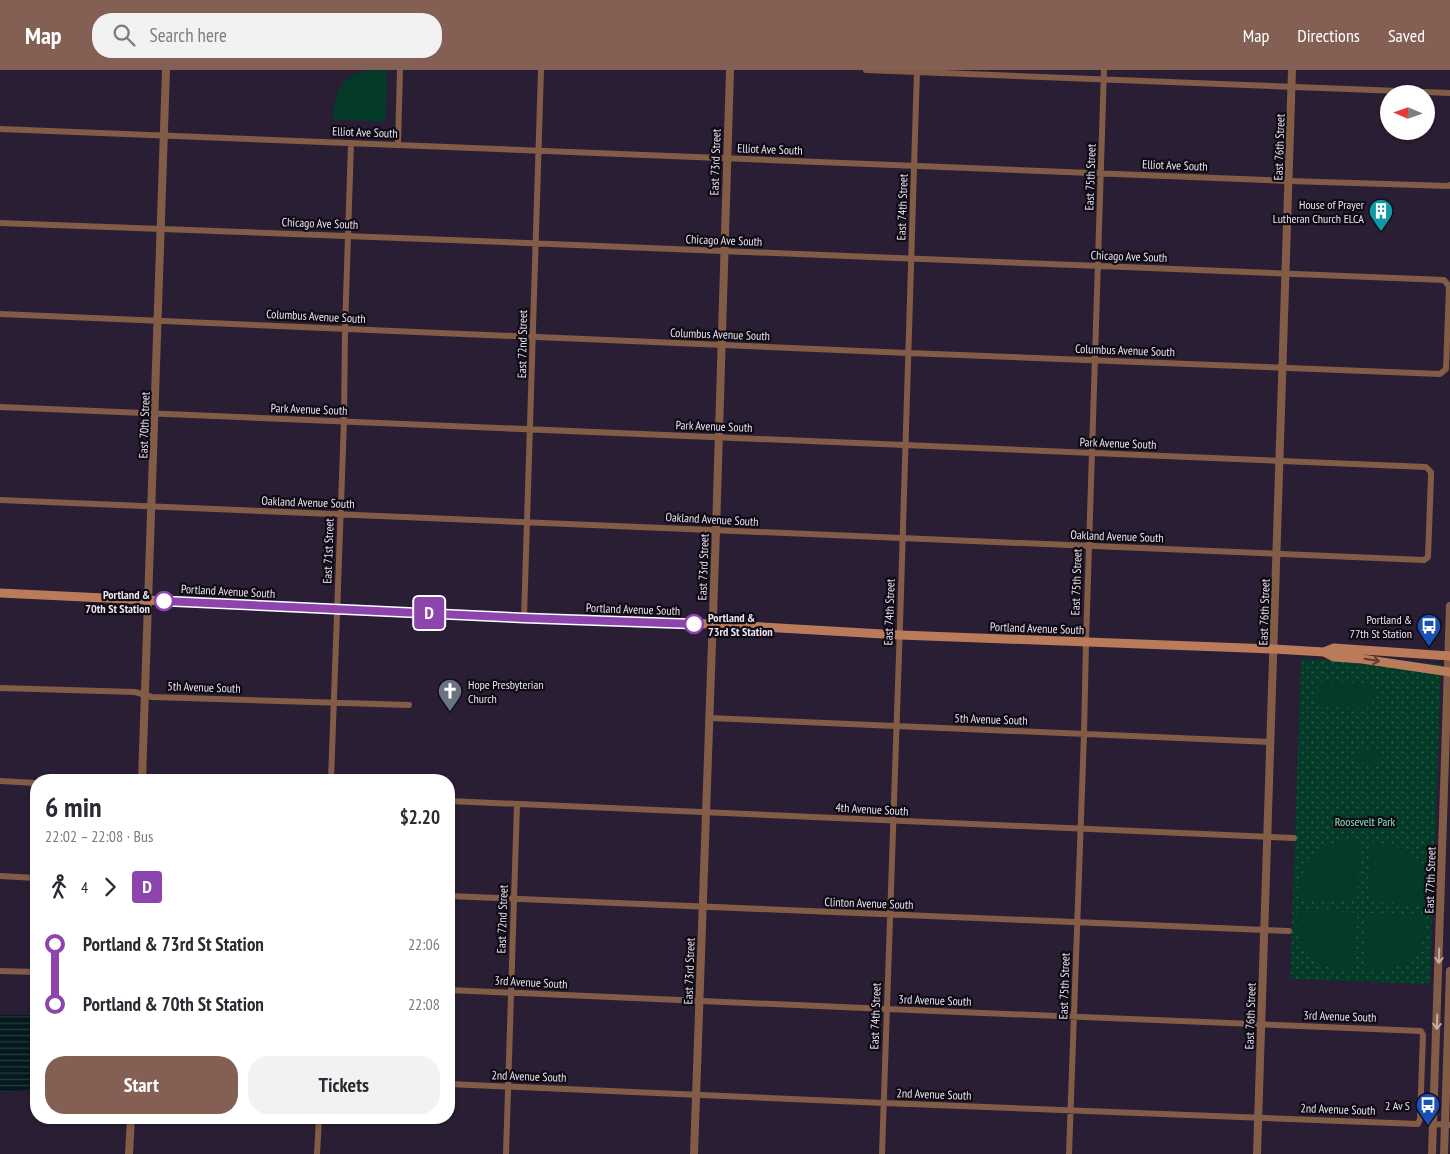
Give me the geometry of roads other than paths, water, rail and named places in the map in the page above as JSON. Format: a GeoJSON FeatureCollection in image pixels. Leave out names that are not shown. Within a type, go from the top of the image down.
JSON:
{"type":"FeatureCollection","features":[{"type":"Feature","properties":{"kind":"main road","name":"Portland Avenue South"},"geometry":{"type":"LineString","coordinates":[[0,593],[524,618],[712,624],[900,635],[1274,648],[1324,652],[1334,657],[1362,659],[1449,672]]}},
{"type":"Feature","properties":{"kind":"main road","name":"Portland Avenue South"},"geometry":{"type":"LineString","coordinates":[[1324,652],[1334,648],[1449,656]]}},
{"type":"Feature","properties":{"kind":"street","name":"East 70th Street"},"geometry":{"type":"LineString","coordinates":[[142,774],[166,70]]}},
{"type":"Feature","properties":{"kind":"street"},"geometry":{"type":"LineString","coordinates":[[398,144],[400,70]]}},
{"type":"Feature","properties":{"kind":"street","name":"East 72nd Street"},"geometry":{"type":"LineString","coordinates":[[524,618],[541,70]]}},
{"type":"Feature","properties":{"kind":"street","name":"East 73rd Street"},"geometry":{"type":"LineString","coordinates":[[694,1154],[710,718],[720,345],[730,70]]}},
{"type":"Feature","properties":{"kind":"street"},"geometry":{"type":"LineString","coordinates":[[866,70],[1450,93]]}},
{"type":"Feature","properties":{"kind":"street","name":"East 75th Street"},"geometry":{"type":"LineString","coordinates":[[1069,1154],[1104,70]]}},
{"type":"Feature","properties":{"kind":"street","name":"East 76th Street"},"geometry":{"type":"LineString","coordinates":[[1257,1154],[1292,70]]}},
{"type":"Feature","properties":{"kind":"street","name":"East 74th Street"},"geometry":{"type":"LineString","coordinates":[[882,1154],[917,71]]}},
{"type":"Feature","properties":{"kind":"street","name":"Elliot Ave South"},"geometry":{"type":"LineString","coordinates":[[0,129],[1449,186]]}},
{"type":"Feature","properties":{"kind":"street","name":"East 71st Street"},"geometry":{"type":"LineString","coordinates":[[331,774],[344,421],[351,143]]}},
{"type":"Feature","properties":{"kind":"street","name":"Chicago Ave South"},"geometry":{"type":"LineString","coordinates":[[0,223],[1444,280],[1449,286],[1446,369],[1440,374]]}},
{"type":"Feature","properties":{"kind":"street","name":"Columbus Avenue South"},"geometry":{"type":"LineString","coordinates":[[0,314],[1440,374]]}},
{"type":"Feature","properties":{"kind":"street","name":"Park Avenue South"},"geometry":{"type":"LineString","coordinates":[[0,407],[1426,467],[1431,472],[1431,477],[1428,556],[1424,560]]}},
{"type":"Feature","properties":{"kind":"street","name":"Oakland Avenue South"},"geometry":{"type":"LineString","coordinates":[[0,500],[152,508],[1424,560]]}},
{"type":"Feature","properties":{"kind":"street","name":"East 77th Street"},"geometry":{"type":"LineString","coordinates":[[1432,1154],[1450,606]]}},
{"type":"Feature","properties":{"kind":"street","name":"5th Avenue South"},"geometry":{"type":"LineString","coordinates":[[0,688],[135,692],[161,697],[409,705]]}},
{"type":"Feature","properties":{"kind":"street","name":"5th Avenue South"},"geometry":{"type":"LineString","coordinates":[[710,718],[1271,742]]}},
{"type":"Feature","properties":{"kind":"street"},"geometry":{"type":"LineString","coordinates":[[0,782],[30,783]]}},
{"type":"Feature","properties":{"kind":"street","name":"4th Avenue South"},"geometry":{"type":"LineString","coordinates":[[455,801],[1294,838]]}},
{"type":"Feature","properties":{"kind":"street","name":"East 72nd Street"},"geometry":{"type":"LineString","coordinates":[[506,1154],[517,804]]}},
{"type":"Feature","properties":{"kind":"street"},"geometry":{"type":"LineString","coordinates":[[0,876],[30,878]]}},
{"type":"Feature","properties":{"kind":"street","name":"Clinton Avenue South"},"geometry":{"type":"LineString","coordinates":[[455,896],[1289,931]]}},
{"type":"Feature","properties":{"kind":"street"},"geometry":{"type":"LineString","coordinates":[[0,971],[30,972]]}},
{"type":"Feature","properties":{"kind":"street"},"geometry":{"type":"LineString","coordinates":[[1444,1154],[1447,1125],[1450,971]]}},
{"type":"Feature","properties":{"kind":"street","name":"3rd Avenue South"},"geometry":{"type":"LineString","coordinates":[[455,990],[1421,1031],[1423,1035],[1422,1086],[1420,1120],[1418,1124]]}},
{"type":"Feature","properties":{"kind":"street","name":"2nd Avenue South"},"geometry":{"type":"LineString","coordinates":[[455,1084],[1418,1124]]}},
{"type":"Feature","properties":{"kind":"street"},"geometry":{"type":"LineString","coordinates":[[129,1154],[130,1124]]}},
{"type":"Feature","properties":{"kind":"street"},"geometry":{"type":"LineString","coordinates":[[318,1154],[319,1124]]}},
{"type":"Feature","properties":{"kind":"street"},"geometry":{"type":"LineString","coordinates":[[1434,1124],[1447,1125]]}},
{"type":"Feature","properties":{"kind":"water"},"geometry":{"type":"Polygon","coordinates":[[[0,1015],[30,1015],[30,1089],[0,1094],[0,1015]]]}},
{"type":"Feature","properties":{"kind":"place","name":"House of Prayer Lutheran Church ELCA"},"geometry":{"type":"Point","coordinates":[1381,232]}},
{"type":"Feature","properties":{"kind":"place","name":"Portland & 70th St Station"},"geometry":{"type":"Point","coordinates":[164,601]}},
{"type":"Feature","properties":{"kind":"place","name":"Portland & 73rd St Station"},"geometry":{"type":"Point","coordinates":[694,624]}},
{"type":"Feature","properties":{"kind":"place","name":"Portland & 77th St Station"},"geometry":{"type":"Point","coordinates":[1429,647]}},
{"type":"Feature","properties":{"kind":"place","name":"Hope Presbyterian Church"},"geometry":{"type":"Point","coordinates":[450,712]}},
{"type":"Feature","properties":{"kind":"place","name":"2 Av S"},"geometry":{"type":"Point","coordinates":[1428,1126]}},
{"type":"Feature","properties":{"kind":"park label","name":"Roosevelt Park"},"geometry":{"type":"Point","coordinates":[1365,821]}}]}
